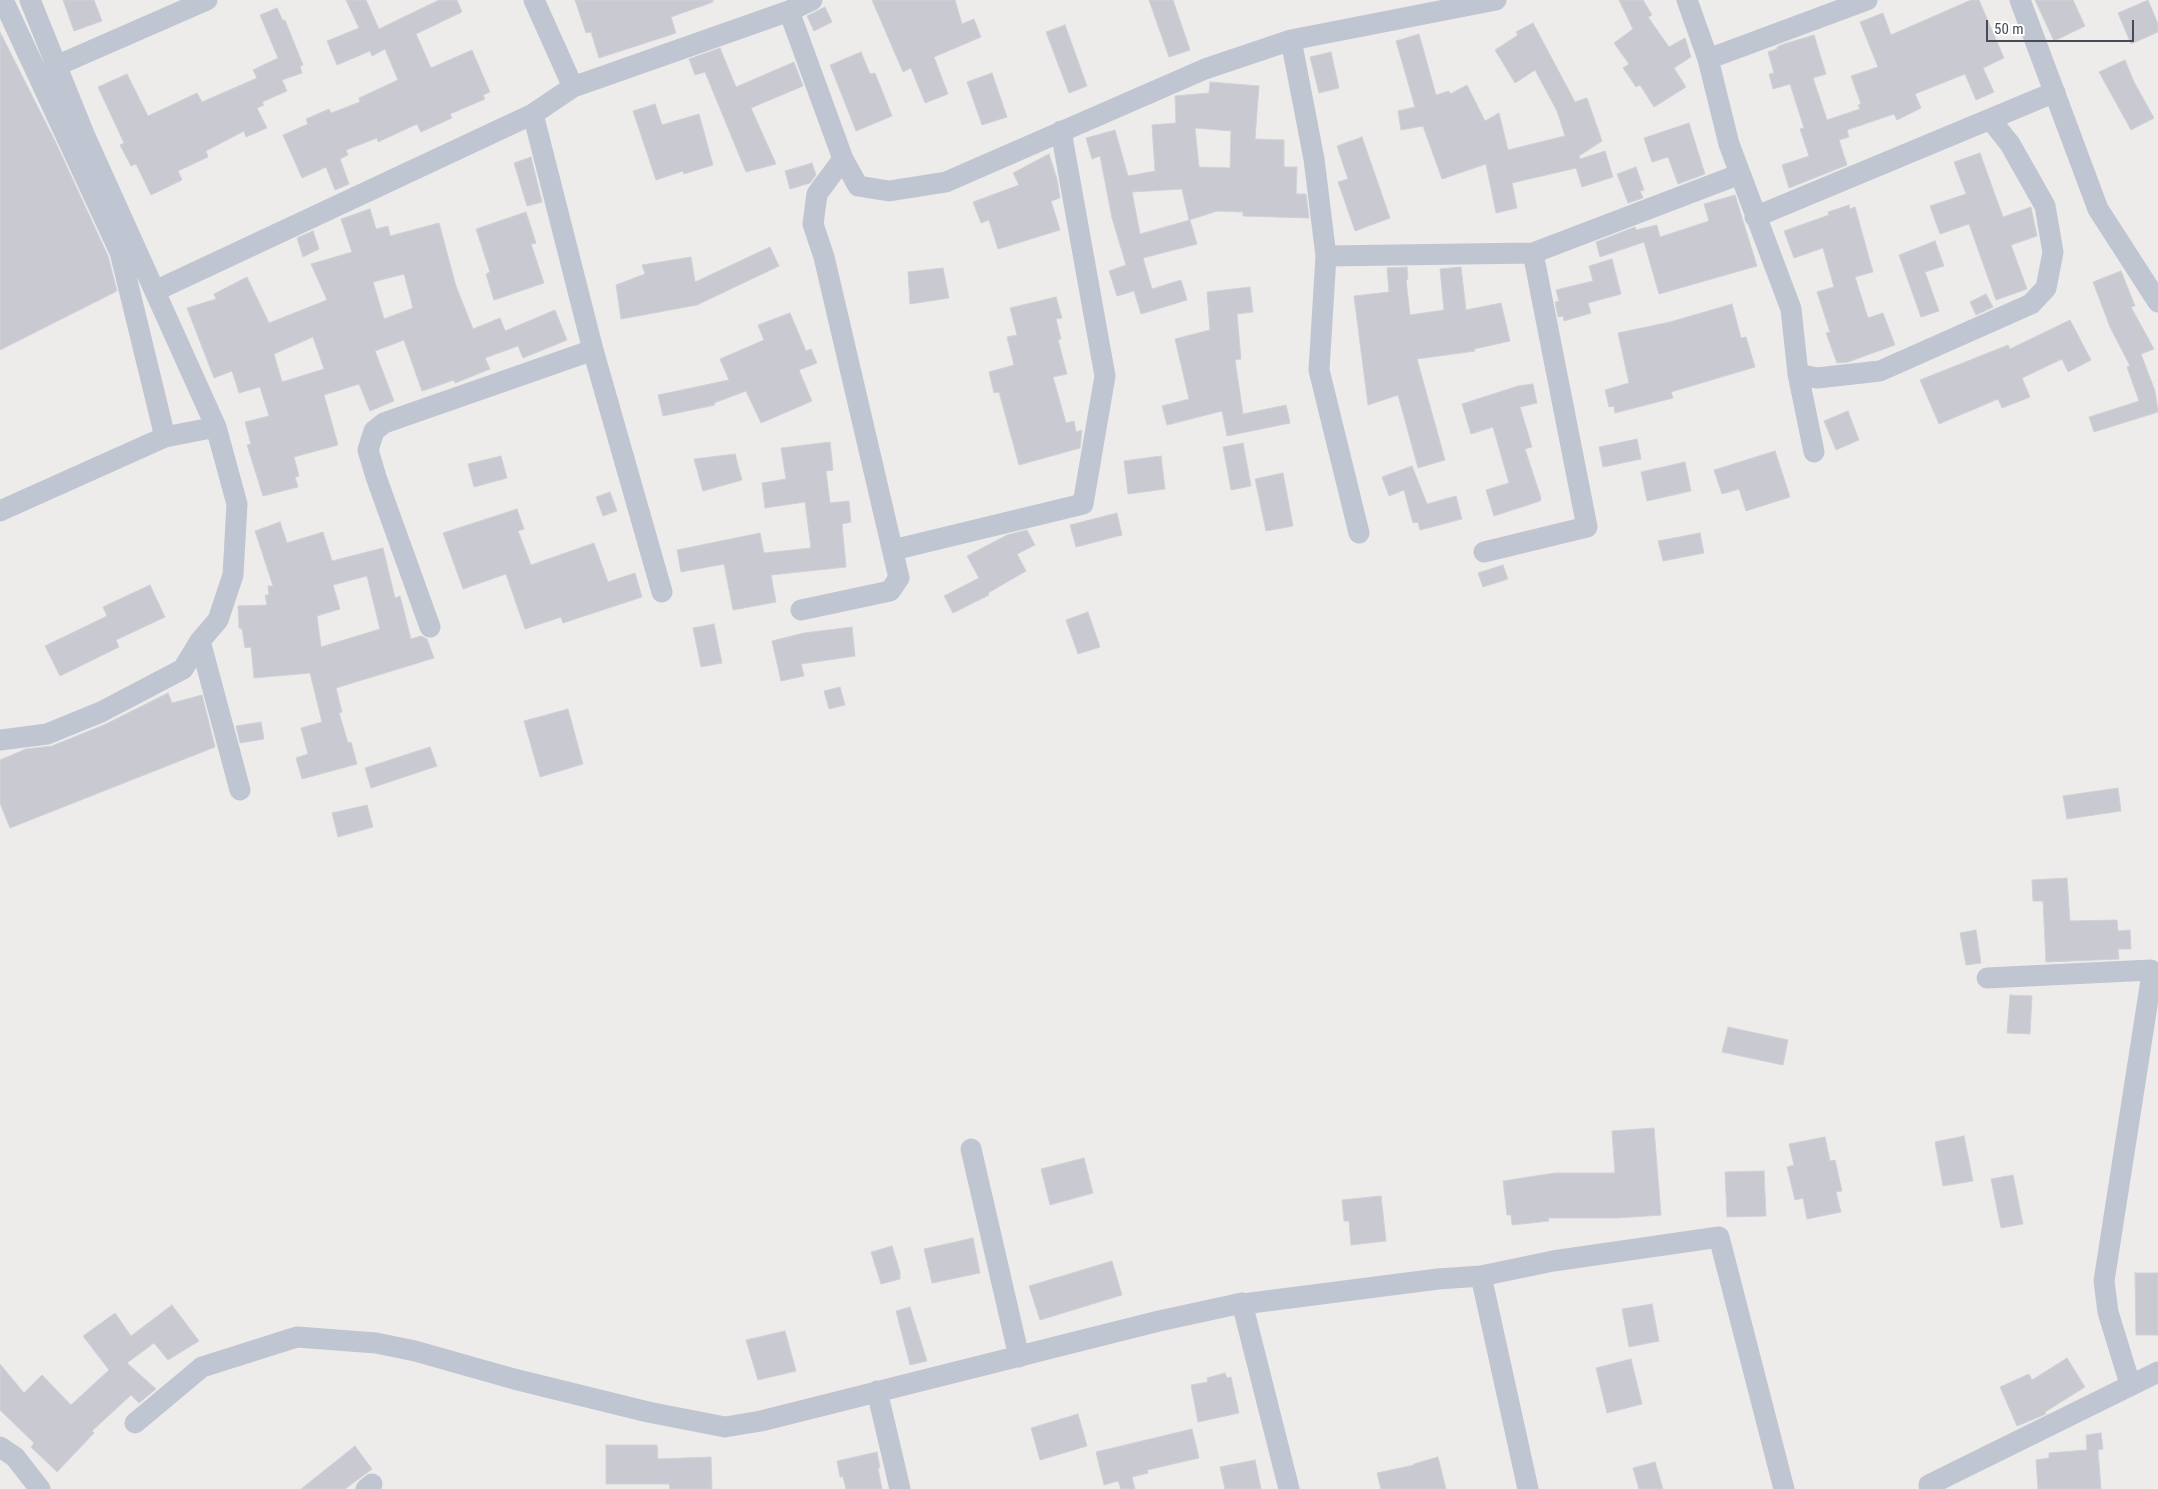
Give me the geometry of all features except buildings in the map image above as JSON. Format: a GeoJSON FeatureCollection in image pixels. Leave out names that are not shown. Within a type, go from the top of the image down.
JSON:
{"type":"FeatureCollection","features":[{"type":"Feature","properties":{"kind":"street"},"geometry":{"type":"LineString","coordinates":[[3,0],[120,252],[166,436]]}},
{"type":"Feature","properties":{"kind":"street"},"geometry":{"type":"LineString","coordinates":[[0,740],[47,734],[102,712],[184,669],[200,642],[218,620],[233,575],[237,504],[216,428],[84,134],[30,0]]}},
{"type":"Feature","properties":{"kind":"street"},"geometry":{"type":"LineString","coordinates":[[56,66],[207,0]]}},
{"type":"Feature","properties":{"kind":"street"},"geometry":{"type":"LineString","coordinates":[[534,0],[573,87]]}},
{"type":"Feature","properties":{"kind":"street"},"geometry":{"type":"LineString","coordinates":[[154,291],[533,114],[573,87],[789,12],[812,0]]}},
{"type":"Feature","properties":{"kind":"street"},"geometry":{"type":"LineString","coordinates":[[789,12],[843,159],[858,186],[889,191],[946,182],[1205,69],[1291,40],[1496,0]]}},
{"type":"Feature","properties":{"kind":"street"},"geometry":{"type":"LineString","coordinates":[[1687,0],[1708,59],[1729,144],[1791,309],[1798,374],[1814,452]]}},
{"type":"Feature","properties":{"kind":"street"},"geometry":{"type":"LineString","coordinates":[[1708,59],[1867,0]]}},
{"type":"Feature","properties":{"kind":"street"},"geometry":{"type":"LineString","coordinates":[[2020,0],[2098,209],[2158,302]]}},
{"type":"Feature","properties":{"kind":"street"},"geometry":{"type":"LineString","coordinates":[[1291,40],[1314,159],[1326,256],[1319,370],[1360,533]]}},
{"type":"Feature","properties":{"kind":"street"},"geometry":{"type":"LineString","coordinates":[[1755,217],[2055,92]]}},
{"type":"Feature","properties":{"kind":"street"},"geometry":{"type":"LineString","coordinates":[[533,114],[594,350],[662,592]]}},
{"type":"Feature","properties":{"kind":"street"},"geometry":{"type":"LineString","coordinates":[[1798,374],[1817,378],[1880,370],[2031,304],[2046,288],[2053,252],[2044,206],[2010,144],[1990,119]]}},
{"type":"Feature","properties":{"kind":"street"},"geometry":{"type":"LineString","coordinates":[[893,550],[1083,504],[1105,376],[1061,131]]}},
{"type":"Feature","properties":{"kind":"street"},"geometry":{"type":"LineString","coordinates":[[800,610],[890,592],[900,578],[824,257],[813,224],[817,194],[843,159]]}},
{"type":"Feature","properties":{"kind":"street"},"geometry":{"type":"LineString","coordinates":[[1326,256],[1534,253],[1740,174]]}},
{"type":"Feature","properties":{"kind":"street"},"geometry":{"type":"LineString","coordinates":[[1484,552],[1587,527],[1534,253]]}},
{"type":"Feature","properties":{"kind":"street"},"geometry":{"type":"LineString","coordinates":[[430,627],[368,450],[374,431],[384,423],[594,350]]}},
{"type":"Feature","properties":{"kind":"street"},"geometry":{"type":"LineString","coordinates":[[0,511],[166,436],[216,428]]}},
{"type":"Feature","properties":{"kind":"street"},"geometry":{"type":"LineString","coordinates":[[200,642],[240,790]]}},
{"type":"Feature","properties":{"kind":"street"},"geometry":{"type":"LineString","coordinates":[[1987,978],[2150,970],[2151,980],[2104,1281],[2108,1312],[2130,1384]]}},
{"type":"Feature","properties":{"kind":"street"},"geometry":{"type":"LineString","coordinates":[[972,1149],[1019,1357]]}},
{"type":"Feature","properties":{"kind":"street"},"geometry":{"type":"LineString","coordinates":[[135,1423],[202,1367],[297,1337],[376,1343],[415,1351],[514,1379],[648,1412],[724,1427],[761,1421],[1159,1321],[1242,1303],[1481,1276],[1553,1261],[1719,1237],[1784,1489]]}},
{"type":"Feature","properties":{"kind":"street"},"geometry":{"type":"LineString","coordinates":[[1481,1276],[1528,1489]]}},
{"type":"Feature","properties":{"kind":"street"},"geometry":{"type":"LineString","coordinates":[[1242,1303],[1289,1489]]}},
{"type":"Feature","properties":{"kind":"street"},"geometry":{"type":"LineString","coordinates":[[1930,1489],[1929,1484],[2130,1384],[2158,1372]]}},
{"type":"Feature","properties":{"kind":"street"},"geometry":{"type":"LineString","coordinates":[[878,1391],[900,1489]]}},
{"type":"Feature","properties":{"kind":"street"},"geometry":{"type":"LineString","coordinates":[[0,1447],[15,1457],[40,1489]]}}]}
